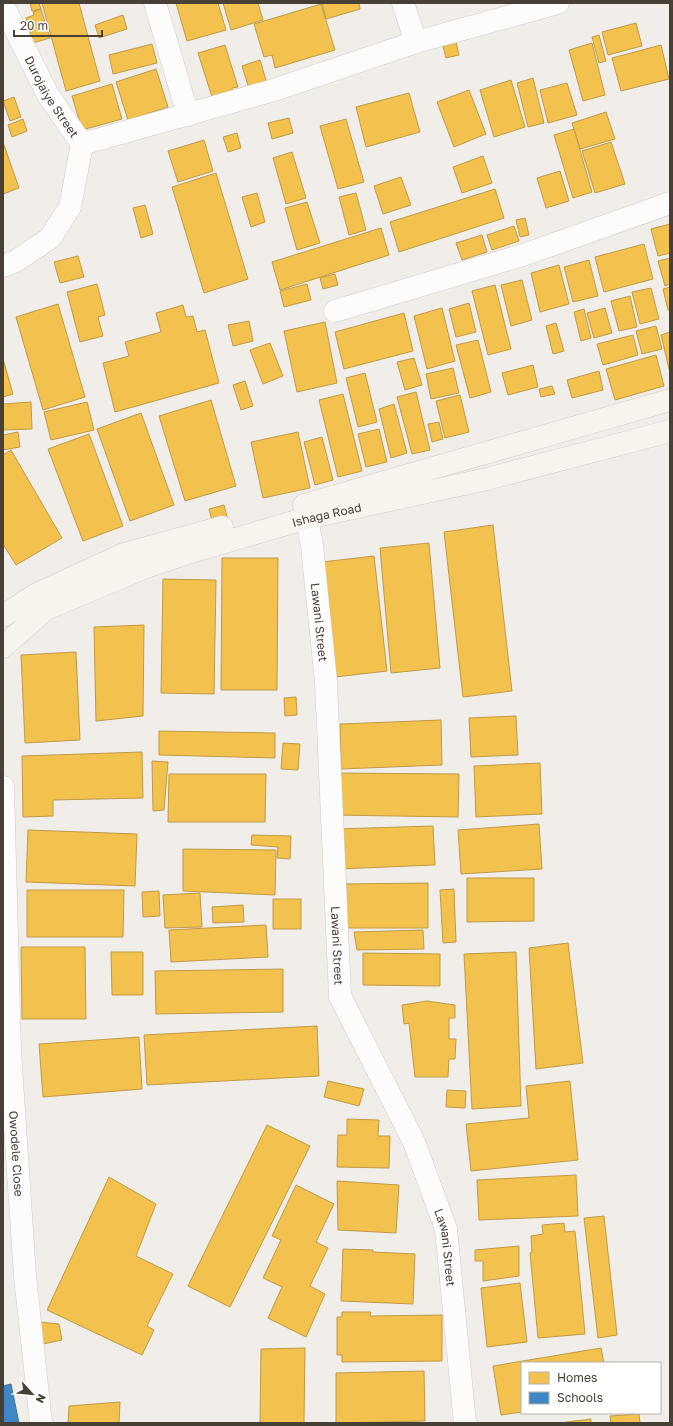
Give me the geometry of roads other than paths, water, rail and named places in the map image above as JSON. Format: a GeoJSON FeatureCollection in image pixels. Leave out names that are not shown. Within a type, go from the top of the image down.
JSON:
{"type":"FeatureCollection","features":[{"type":"Feature","properties":{"kind":"main road","name":"Ishaga Road"},"geometry":{"type":"LineString","coordinates":[[3,616],[37,594],[124,554],[481,456],[670,400]]}},
{"type":"Feature","properties":{"kind":"main road","name":"Ishaga Road"},"geometry":{"type":"LineString","coordinates":[[3,647],[46,608],[146,567],[191,552],[307,518],[487,479],[670,431]]}},
{"type":"Feature","properties":{"kind":"street"},"geometry":{"type":"LineString","coordinates":[[155,3],[188,115]]}},
{"type":"Feature","properties":{"kind":"street"},"geometry":{"type":"LineString","coordinates":[[403,3],[416,42]]}},
{"type":"Feature","properties":{"kind":"street"},"geometry":{"type":"LineString","coordinates":[[3,266],[16,261],[50,238],[70,207],[82,144],[274,90],[416,42],[558,3]]}},
{"type":"Feature","properties":{"kind":"street","name":"Durojaiye Street"},"geometry":{"type":"LineString","coordinates":[[3,5],[48,95],[82,144]]}},
{"type":"Feature","properties":{"kind":"street"},"geometry":{"type":"LineString","coordinates":[[335,311],[523,255],[670,203]]}},
{"type":"Feature","properties":{"kind":"street","name":"Lawani Street"},"geometry":{"type":"LineString","coordinates":[[307,518],[312,546],[326,682],[340,996],[414,1142],[446,1229],[465,1423]]}},
{"type":"Feature","properties":{"kind":"street","name":"Owodele Close"},"geometry":{"type":"LineString","coordinates":[[3,787],[10,1052],[25,1276],[42,1423]]}}]}
